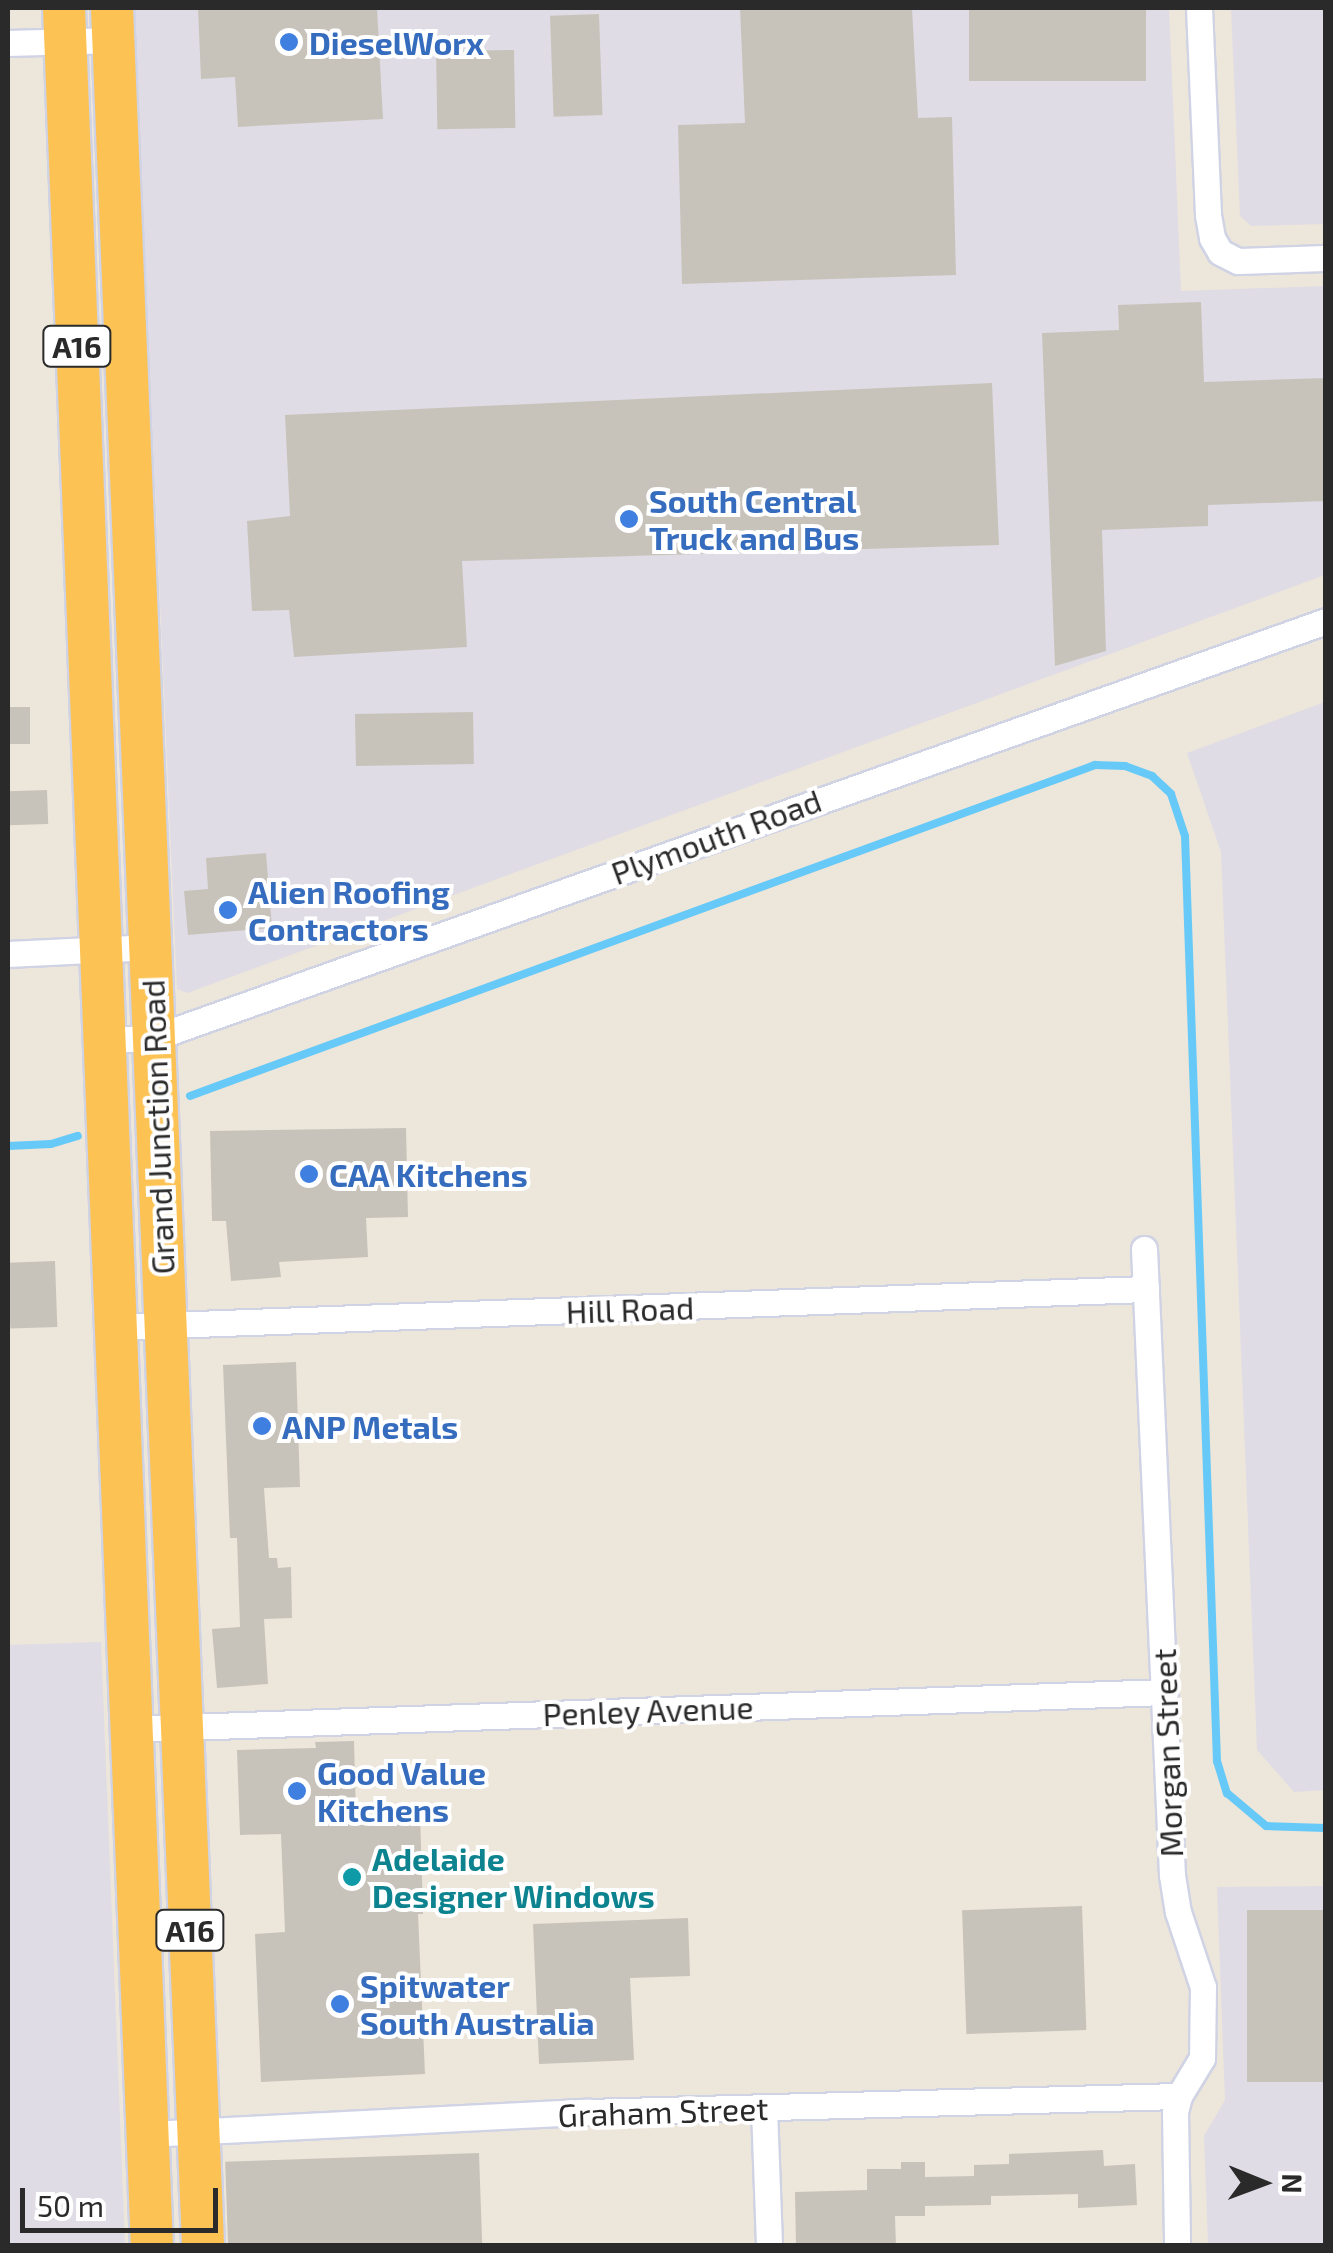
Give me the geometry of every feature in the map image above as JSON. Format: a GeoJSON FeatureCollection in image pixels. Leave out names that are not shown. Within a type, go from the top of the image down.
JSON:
{"type":"FeatureCollection","features":[{"type":"Feature","properties":{"kind":"highway","name":"Grand Junction Road"},"geometry":{"type":"LineString","coordinates":[[64,24],[152,2246]]}},
{"type":"Feature","properties":{"kind":"highway","name":"Grand Junction Road"},"geometry":{"type":"LineString","coordinates":[[113,24],[203,2246]]}},
{"type":"Feature","properties":{"kind":"highway"},"geometry":{"type":"LineString","coordinates":[[90,652],[137,650]]}},
{"type":"Feature","properties":{"kind":"street"},"geometry":{"type":"LineString","coordinates":[[1200,8],[1208,215],[1220,252],[1238,260],[1326,258]]}},
{"type":"Feature","properties":{"kind":"street"},"geometry":{"type":"LineString","coordinates":[[8,42],[64,24],[113,24]]}},
{"type":"Feature","properties":{"kind":"street","name":"Plymouth Road"},"geometry":{"type":"LineString","coordinates":[[105,1040],[154,1038],[1326,621]]}},
{"type":"Feature","properties":{"kind":"street"},"geometry":{"type":"LineString","coordinates":[[8,954],[150,948]]}},
{"type":"Feature","properties":{"kind":"street","name":"Morgan Street"},"geometry":{"type":"LineString","coordinates":[[1144,1249],[1172,1875],[1178,1912],[1203,1986],[1202,2058],[1179,2096],[1174,2140],[1177,2246]]}},
{"type":"Feature","properties":{"kind":"street","name":"Hill Road"},"geometry":{"type":"LineString","coordinates":[[114,1327],[1146,1289]]}},
{"type":"Feature","properties":{"kind":"street","name":"Penley Avenue"},"geometry":{"type":"LineString","coordinates":[[131,1730],[1164,1692]]}},
{"type":"Feature","properties":{"kind":"street","name":"Graham Street"},"geometry":{"type":"LineString","coordinates":[[147,2134],[587,2112],[1179,2096]]}},
{"type":"Feature","properties":{"kind":"street"},"geometry":{"type":"LineString","coordinates":[[764,2108],[769,2246]]}},
{"type":"Feature","properties":{"kind":"shaded area"},"geometry":{"type":"Polygon","coordinates":[[[134,8],[1169,8],[1181,291],[1325,286],[1325,575],[187,993],[177,989],[134,8]]]}},
{"type":"Feature","properties":{"kind":"shaded area"},"geometry":{"type":"Polygon","coordinates":[[[1231,8],[1325,8],[1325,224],[1251,226],[1240,216],[1231,8]]]}},
{"type":"Feature","properties":{"kind":"shaded area"},"geometry":{"type":"Polygon","coordinates":[[[1325,702],[1326,1790],[1294,1792],[1257,1750],[1221,852],[1187,753],[1325,702]]]}},
{"type":"Feature","properties":{"kind":"shaded area"},"geometry":{"type":"Polygon","coordinates":[[[101,1642],[125,2245],[8,2245],[8,1645],[101,1642]]]}},
{"type":"Feature","properties":{"kind":"shaded area"},"geometry":{"type":"Polygon","coordinates":[[[1325,1886],[1325,2245],[1208,2245],[1204,2136],[1225,2100],[1217,1887],[1325,1886]]]}},
{"type":"Feature","properties":{"kind":"building","name":"DieselWorx"},"geometry":{"type":"Polygon","coordinates":[[[198,8],[377,8],[383,119],[238,127],[235,77],[201,79],[198,8]]]}},
{"type":"Feature","properties":{"kind":"building"},"geometry":{"type":"Polygon","coordinates":[[[740,8],[912,8],[918,118],[952,117],[956,275],[682,284],[678,125],[745,123],[740,8]]]}},
{"type":"Feature","properties":{"kind":"building"},"geometry":{"type":"Polygon","coordinates":[[[969,8],[1146,8],[1146,81],[969,81],[969,8]]]}},
{"type":"Feature","properties":{"kind":"building"},"geometry":{"type":"Polygon","coordinates":[[[599,14],[603,115],[554,117],[550,16],[599,14]]]}},
{"type":"Feature","properties":{"kind":"building"},"geometry":{"type":"Polygon","coordinates":[[[514,50],[515,128],[437,129],[436,51],[514,50]]]}},
{"type":"Feature","properties":{"kind":"building"},"geometry":{"type":"Polygon","coordinates":[[[1201,302],[1204,382],[1326,378],[1326,501],[1208,505],[1208,526],[1102,530],[1106,651],[1055,666],[1042,333],[1119,330],[1118,305],[1201,302]]]}},
{"type":"Feature","properties":{"kind":"building","name":"South Central Truck and Bus"},"geometry":{"type":"Polygon","coordinates":[[[992,383],[999,545],[462,561],[467,647],[294,657],[289,610],[252,611],[247,521],[290,516],[285,415],[992,383]]]}},
{"type":"Feature","properties":{"kind":"building"},"geometry":{"type":"Polygon","coordinates":[[[8,707],[30,707],[30,744],[8,744],[8,707]]]}},
{"type":"Feature","properties":{"kind":"building"},"geometry":{"type":"Polygon","coordinates":[[[473,712],[474,764],[356,766],[355,714],[473,712]]]}},
{"type":"Feature","properties":{"kind":"building"},"geometry":{"type":"Polygon","coordinates":[[[47,790],[48,824],[9,825],[8,791],[47,790]]]}},
{"type":"Feature","properties":{"kind":"building","name":"Alien Roofing Contractors"},"geometry":{"type":"Polygon","coordinates":[[[266,853],[272,928],[188,935],[184,891],[208,889],[206,858],[266,853]]]}},
{"type":"Feature","properties":{"kind":"building","name":"CAA Kitchens"},"geometry":{"type":"Polygon","coordinates":[[[406,1128],[408,1217],[366,1218],[368,1257],[279,1262],[281,1277],[231,1281],[226,1221],[212,1221],[210,1131],[406,1128]]]}},
{"type":"Feature","properties":{"kind":"building"},"geometry":{"type":"Polygon","coordinates":[[[55,1261],[57,1327],[10,1329],[8,1263],[55,1261]]]}},
{"type":"Feature","properties":{"kind":"building"},"geometry":{"type":"Polygon","coordinates":[[[296,1362],[300,1487],[264,1488],[269,1558],[277,1558],[278,1568],[291,1567],[292,1618],[264,1619],[268,1684],[217,1688],[212,1629],[240,1627],[237,1538],[230,1538],[223,1365],[296,1362]]]}},
{"type":"Feature","properties":{"kind":"building"},"geometry":{"type":"Polygon","coordinates":[[[354,1741],[356,1814],[420,1812],[423,1914],[418,1914],[425,2074],[261,2082],[255,1934],[285,1932],[281,1834],[240,1835],[237,1750],[316,1748],[315,1742],[354,1741]]]}},
{"type":"Feature","properties":{"kind":"building"},"geometry":{"type":"Polygon","coordinates":[[[1082,1906],[1086,2030],[966,2034],[962,1910],[1082,1906]]]}},
{"type":"Feature","properties":{"kind":"building"},"geometry":{"type":"Polygon","coordinates":[[[1247,1910],[1326,1910],[1326,2082],[1247,2082],[1247,1910]]]}},
{"type":"Feature","properties":{"kind":"building"},"geometry":{"type":"Polygon","coordinates":[[[688,1918],[690,1976],[630,1978],[634,2060],[539,2064],[533,1924],[688,1918]]]}},
{"type":"Feature","properties":{"kind":"building"},"geometry":{"type":"Polygon","coordinates":[[[1103,2150],[1104,2166],[1135,2164],[1137,2205],[1078,2208],[1078,2194],[991,2196],[991,2205],[925,2206],[925,2216],[895,2216],[896,2246],[796,2246],[795,2192],[867,2190],[867,2169],[901,2169],[901,2162],[925,2162],[925,2177],[974,2176],[974,2165],[1009,2164],[1009,2154],[1103,2150]]]}},
{"type":"Feature","properties":{"kind":"building"},"geometry":{"type":"Polygon","coordinates":[[[479,2153],[482,2246],[228,2246],[225,2162],[479,2153]]]}},
{"type":"Feature","properties":{"kind":"waterway"},"geometry":{"type":"LineString","coordinates":[[190,1096],[1095,765],[1125,766],[1152,776],[1171,794],[1185,836],[1217,1761],[1227,1793],[1266,1826],[1326,1828]]}},
{"type":"Feature","properties":{"kind":"waterway"},"geometry":{"type":"LineString","coordinates":[[8,1146],[51,1144],[78,1136]]}},
{"type":"Feature","properties":{"kind":"place","name":"DieselWorx"},"geometry":{"type":"Point","coordinates":[289,42]}},
{"type":"Feature","properties":{"kind":"place","name":"South Central Truck and Bus"},"geometry":{"type":"Point","coordinates":[629,519]}},
{"type":"Feature","properties":{"kind":"place","name":"Alien Roofing Contractors"},"geometry":{"type":"Point","coordinates":[228,910]}},
{"type":"Feature","properties":{"kind":"place","name":"CAA Kitchens"},"geometry":{"type":"Point","coordinates":[309,1174]}},
{"type":"Feature","properties":{"kind":"place","name":"ANP Metals"},"geometry":{"type":"Point","coordinates":[262,1426]}},
{"type":"Feature","properties":{"kind":"place","name":"Good Value Kitchens"},"geometry":{"type":"Point","coordinates":[297,1791]}},
{"type":"Feature","properties":{"kind":"place","name":"Adelaide Designer Windows"},"geometry":{"type":"Point","coordinates":[352,1877]}},
{"type":"Feature","properties":{"kind":"place","name":"Spitwater South Australia"},"geometry":{"type":"Point","coordinates":[340,2004]}}]}
